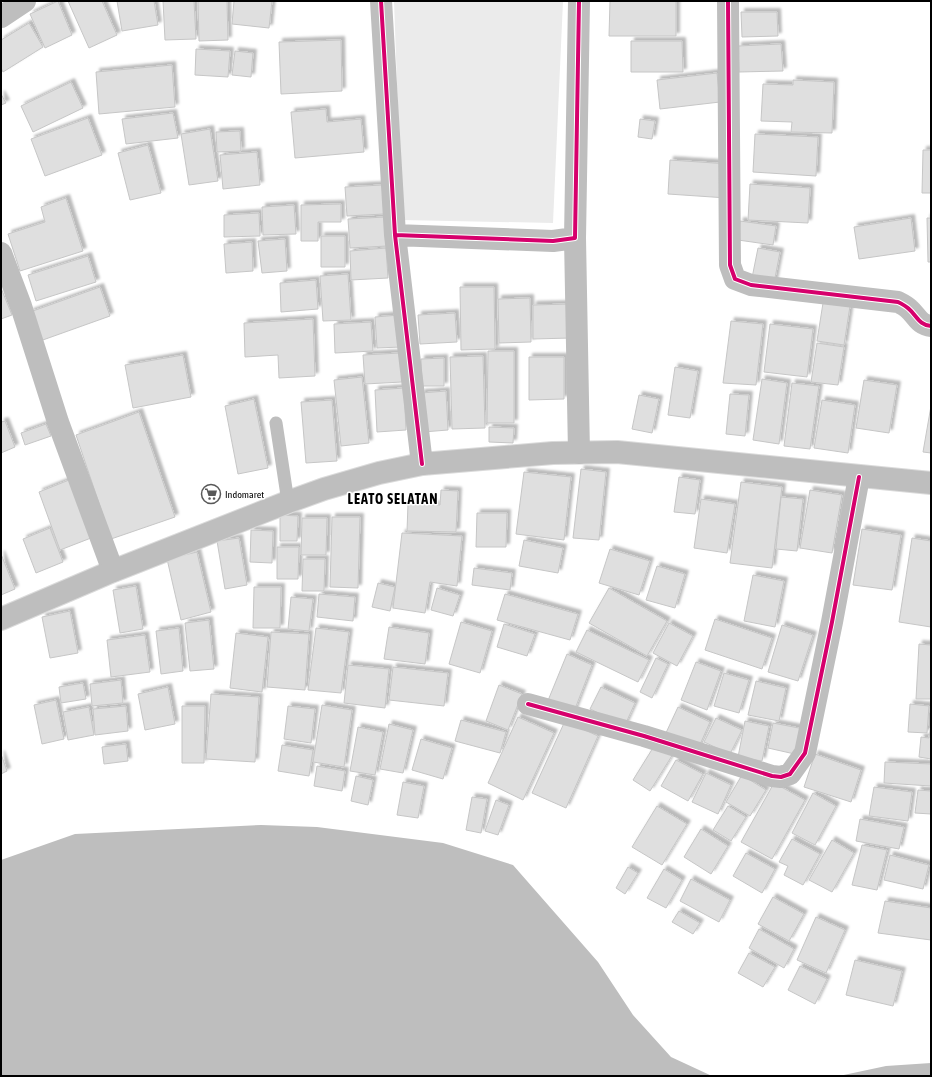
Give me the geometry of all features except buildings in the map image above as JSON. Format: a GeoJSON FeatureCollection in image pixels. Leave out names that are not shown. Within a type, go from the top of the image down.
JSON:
{"type":"FeatureCollection","features":[{"type":"Feature","properties":{"kind":"main road"},"geometry":{"type":"LineString","coordinates":[[1,17],[24,1]]}},
{"type":"Feature","properties":{"kind":"main road"},"geometry":{"type":"LineString","coordinates":[[381,1],[395,235],[422,464]]}},
{"type":"Feature","properties":{"kind":"main road"},"geometry":{"type":"LineString","coordinates":[[579,1],[575,238],[579,452]]}},
{"type":"Feature","properties":{"kind":"main road"},"geometry":{"type":"LineString","coordinates":[[728,1],[730,265],[736,278],[750,285],[898,302],[908,308],[920,322],[926,326],[931,326]]}},
{"type":"Feature","properties":{"kind":"main road"},"geometry":{"type":"LineString","coordinates":[[395,235],[554,241],[575,238]]}},
{"type":"Feature","properties":{"kind":"main road"},"geometry":{"type":"LineString","coordinates":[[1,253],[21,306],[58,422],[113,571]]}},
{"type":"Feature","properties":{"kind":"main road"},"geometry":{"type":"LineString","coordinates":[[1,619],[113,571],[288,502],[324,489],[366,477],[422,464],[553,453],[617,452],[931,483]]}},
{"type":"Feature","properties":{"kind":"main road"},"geometry":{"type":"LineString","coordinates":[[528,704],[644,736],[772,776],[781,777],[790,774],[805,753],[859,477]]}},
{"type":"Feature","properties":{"kind":"lane"},"geometry":{"type":"LineString","coordinates":[[276,422],[288,502]]}},
{"type":"Feature","properties":{"kind":"shaded area"},"geometry":{"type":"Polygon","coordinates":[[[394,1],[563,1],[553,223],[402,220],[394,1]]]}},
{"type":"Feature","properties":{"kind":"shaded area"},"geometry":{"type":"Polygon","coordinates":[[[261,825],[317,827],[443,843],[513,865],[598,962],[633,1015],[671,1057],[712,1076],[1,1076],[1,860],[75,834],[261,825]]]}},
{"type":"Feature","properties":{"kind":"shaded area"},"geometry":{"type":"Polygon","coordinates":[[[931,1063],[931,1076],[839,1076],[886,1066],[931,1063]]]}},
{"type":"Feature","properties":{"kind":"cycle path"},"geometry":{"type":"LineString","coordinates":[[381,1],[395,235],[422,464]]}},
{"type":"Feature","properties":{"kind":"cycle path"},"geometry":{"type":"LineString","coordinates":[[395,235],[553,241],[575,238],[579,1]]}},
{"type":"Feature","properties":{"kind":"cycle path"},"geometry":{"type":"LineString","coordinates":[[728,1],[730,265],[735,279],[751,285],[898,302],[908,308],[921,322],[931,326]]}},
{"type":"Feature","properties":{"kind":"cycle path"},"geometry":{"type":"LineString","coordinates":[[528,704],[644,736],[772,776],[781,777],[790,774],[805,753],[832,622],[859,477]]}},
{"type":"Feature","properties":{"kind":"place","name":"Indomaret"},"geometry":{"type":"Point","coordinates":[211,494]}},
{"type":"Feature","properties":{"kind":"district","name":"LEATO SELATAN"},"geometry":{"type":"Point","coordinates":[393,499]}}]}
